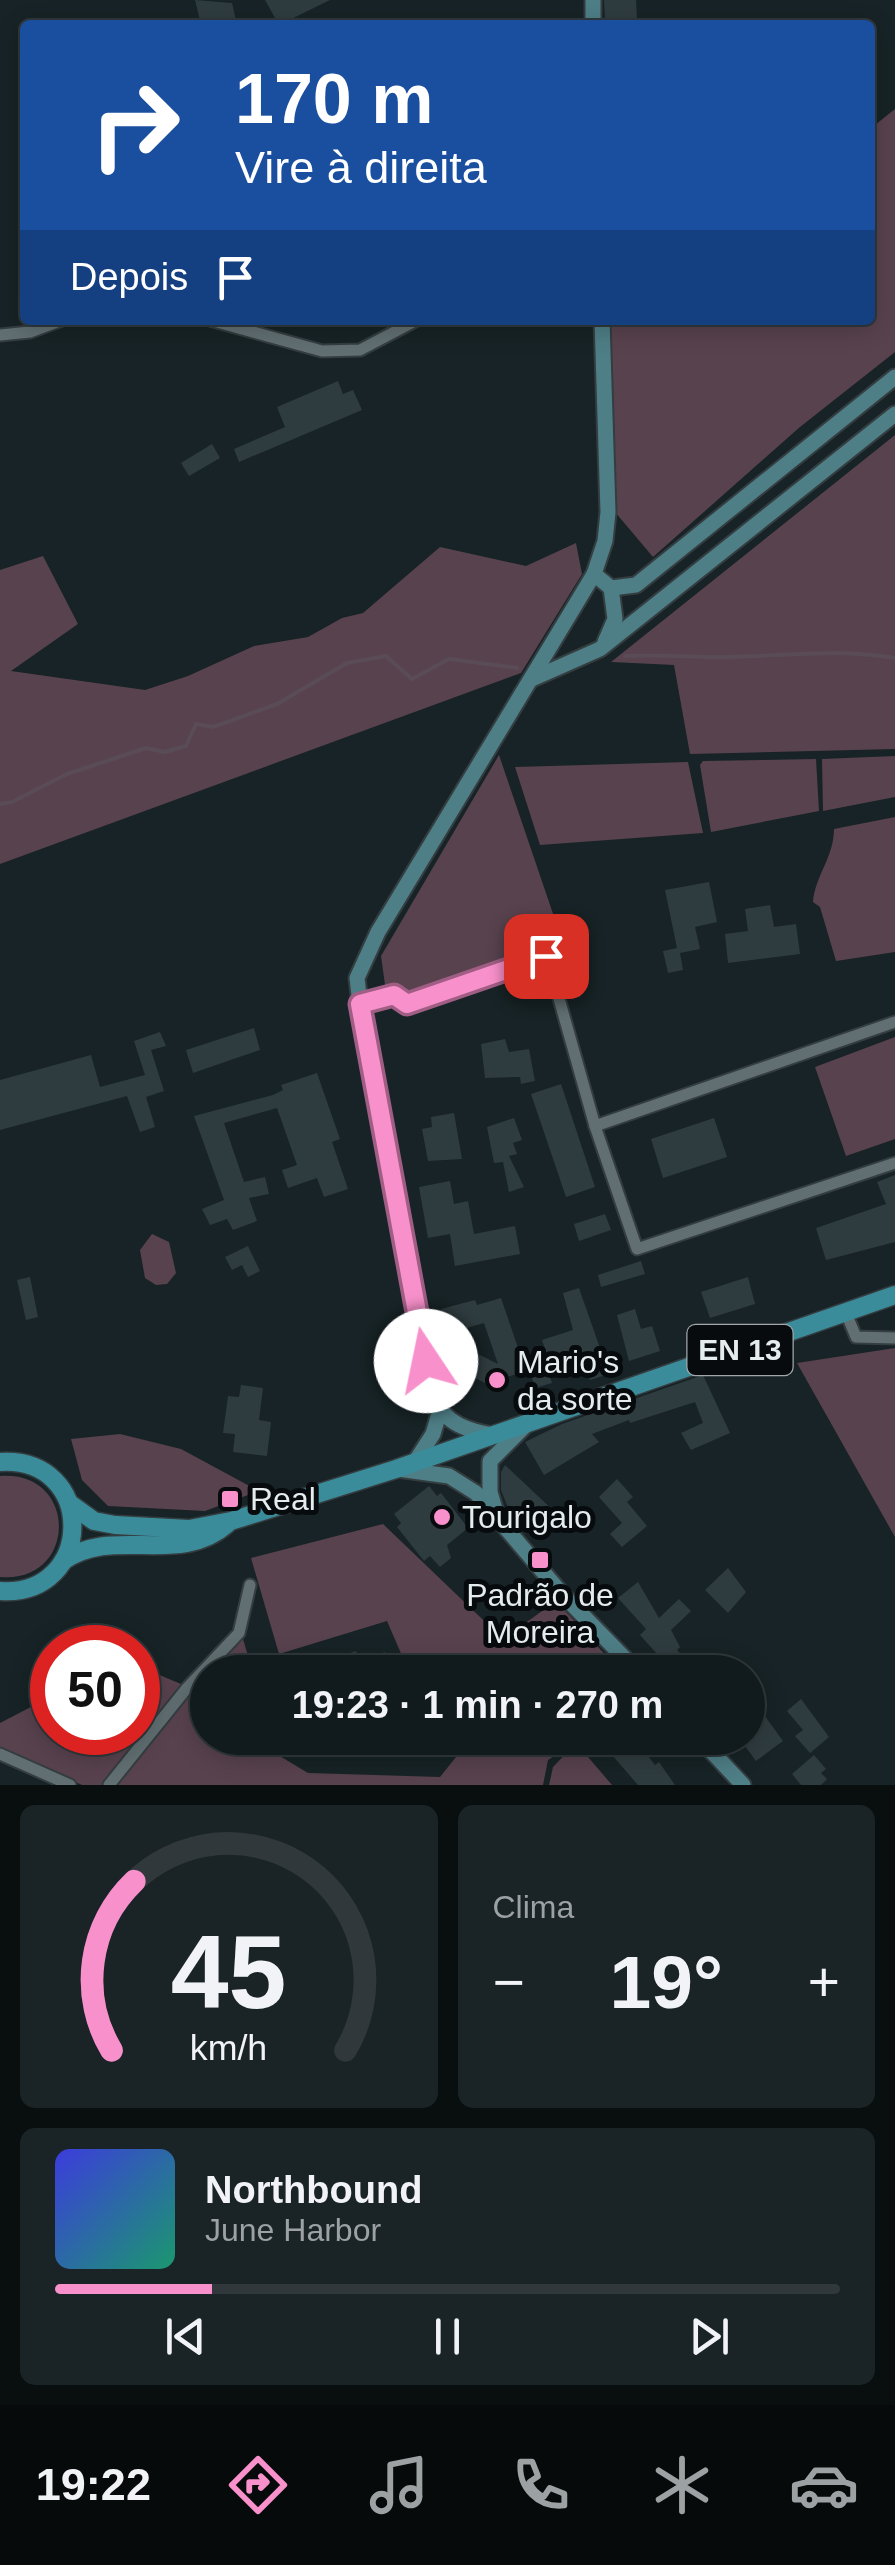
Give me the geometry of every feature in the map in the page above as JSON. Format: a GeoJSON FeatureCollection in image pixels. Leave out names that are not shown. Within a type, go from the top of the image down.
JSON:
{"type":"FeatureCollection","features":[{"type":"Feature","properties":{"kind":"main road"},"geometry":{"type":"LineString","coordinates":[[415,1462],[434,1434],[440,1410],[422,1336],[357,978],[362,961],[594,574],[605,541],[608,512],[602,325]]}},
{"type":"Feature","properties":{"kind":"main road"},"geometry":{"type":"LineString","coordinates":[[611,588],[636,584],[895,377]]}},
{"type":"Feature","properties":{"kind":"main road"},"geometry":{"type":"LineString","coordinates":[[532,679],[600,650],[895,414]]}},
{"type":"Feature","properties":{"kind":"main road"},"geometry":{"type":"LineString","coordinates":[[594,574],[611,588],[615,619],[600,650]]}},
{"type":"Feature","properties":{"kind":"main road","name":"EN 13"},"geometry":{"type":"LineString","coordinates":[[0,1462],[23,1463],[41,1470],[57,1484],[69,1503],[94,1521],[189,1529],[231,1520],[396,1469],[895,1296]]}},
{"type":"Feature","properties":{"kind":"main road"},"geometry":{"type":"LineString","coordinates":[[440,1410],[471,1431],[494,1435]]}},
{"type":"Feature","properties":{"kind":"main road"},"geometry":{"type":"LineString","coordinates":[[502,1526],[490,1492],[490,1461],[526,1425]]}},
{"type":"Feature","properties":{"kind":"main road"},"geometry":{"type":"LineString","coordinates":[[396,1469],[449,1476],[476,1492],[502,1526],[622,1655]]}},
{"type":"Feature","properties":{"kind":"main road"},"geometry":{"type":"LineString","coordinates":[[63,1561],[72,1538],[69,1503]]}},
{"type":"Feature","properties":{"kind":"main road","name":"EN 13"},"geometry":{"type":"LineString","coordinates":[[0,1590],[31,1587],[82,1551],[113,1543],[162,1547],[198,1542],[231,1520]]}},
{"type":"Feature","properties":{"kind":"main road"},"geometry":{"type":"LineString","coordinates":[[715,1755],[743,1785]]}},
{"type":"Feature","properties":{"kind":"street"},"geometry":{"type":"LineString","coordinates":[[0,334],[30,332],[49,325]]}},
{"type":"Feature","properties":{"kind":"street"},"geometry":{"type":"LineString","coordinates":[[228,325],[322,351],[360,350],[408,325]]}},
{"type":"Feature","properties":{"kind":"street"},"geometry":{"type":"LineString","coordinates":[[360,1004],[394,995],[407,1004],[546,956],[636,1249],[895,1164]]}},
{"type":"Feature","properties":{"kind":"street"},"geometry":{"type":"LineString","coordinates":[[596,1126],[895,1022]]}},
{"type":"Feature","properties":{"kind":"street"},"geometry":{"type":"LineString","coordinates":[[846,1313],[856,1337],[895,1338]]}},
{"type":"Feature","properties":{"kind":"street"},"geometry":{"type":"LineString","coordinates":[[109,1785],[187,1688],[239,1634],[250,1585]]}},
{"type":"Feature","properties":{"kind":"street"},"geometry":{"type":"LineString","coordinates":[[0,1754],[70,1785]]}},
{"type":"Feature","properties":{"kind":"shaded area"},"geometry":{"type":"Polygon","coordinates":[[[895,109],[895,352],[800,427],[653,557],[615,512],[611,325],[875,325],[875,125],[895,109]]]}},
{"type":"Feature","properties":{"kind":"shaded area"},"geometry":{"type":"Polygon","coordinates":[[[895,435],[895,749],[690,754],[674,665],[611,662],[895,435]]]}},
{"type":"Feature","properties":{"kind":"shaded area"},"geometry":{"type":"Polygon","coordinates":[[[576,543],[582,574],[521,673],[0,864],[0,570],[43,556],[78,624],[11,671],[145,690],[188,676],[254,646],[308,637],[342,618],[363,613],[440,547],[526,566],[576,543]]]}},
{"type":"Feature","properties":{"kind":"shaded area"},"geometry":{"type":"Polygon","coordinates":[[[499,755],[581,996],[575,998],[556,943],[411,993],[386,992],[381,956],[499,755]]]}},
{"type":"Feature","properties":{"kind":"shaded area"},"geometry":{"type":"Polygon","coordinates":[[[895,756],[895,797],[823,811],[822,759],[895,756]]]}},
{"type":"Feature","properties":{"kind":"shaded area"},"geometry":{"type":"Polygon","coordinates":[[[816,759],[819,811],[711,832],[700,765],[703,761],[816,759]]]}},
{"type":"Feature","properties":{"kind":"shaded area"},"geometry":{"type":"Polygon","coordinates":[[[688,762],[703,833],[540,845],[515,767],[688,762]]]}},
{"type":"Feature","properties":{"kind":"shaded area"},"geometry":{"type":"Polygon","coordinates":[[[895,817],[895,952],[836,961],[820,907],[813,902],[834,829],[895,817]]]}},
{"type":"Feature","properties":{"kind":"shaded area"},"geometry":{"type":"Polygon","coordinates":[[[895,1037],[895,1139],[846,1156],[815,1067],[895,1037]]]}},
{"type":"Feature","properties":{"kind":"shaded area"},"geometry":{"type":"Polygon","coordinates":[[[152,1234],[169,1242],[176,1273],[167,1284],[156,1285],[145,1278],[140,1250],[152,1234]]]}},
{"type":"Feature","properties":{"kind":"shaded area"},"geometry":{"type":"Polygon","coordinates":[[[895,1348],[895,1537],[797,1363],[895,1348]]]}},
{"type":"Feature","properties":{"kind":"shaded area"},"geometry":{"type":"Polygon","coordinates":[[[120,1434],[181,1449],[259,1491],[205,1511],[108,1506],[82,1480],[71,1439],[120,1434]]]}},
{"type":"Feature","properties":{"kind":"shaded area"},"geometry":{"type":"Polygon","coordinates":[[[0,1476],[26,1479],[44,1490],[55,1507],[59,1527],[55,1547],[44,1563],[26,1574],[0,1577],[0,1476]]]}},
{"type":"Feature","properties":{"kind":"shaded area"},"geometry":{"type":"Polygon","coordinates":[[[383,1524],[503,1639],[556,1601],[605,1655],[402,1655],[387,1621],[279,1654],[251,1558],[383,1524]]]}},
{"type":"Feature","properties":{"kind":"shaded area"},"geometry":{"type":"Polygon","coordinates":[[[239,1626],[248,1655],[210,1655],[239,1626]]]}},
{"type":"Feature","properties":{"kind":"shaded area"},"geometry":{"type":"Polygon","coordinates":[[[160,1675],[181,1684],[190,1675],[190,1755],[278,1755],[308,1773],[440,1777],[458,1755],[556,1755],[548,1760],[543,1785],[82,1785],[0,1747],[0,1723],[30,1707],[30,1755],[160,1755],[160,1675]]]}},
{"type":"Feature","properties":{"kind":"shaded area"},"geometry":{"type":"Polygon","coordinates":[[[564,1755],[586,1755],[612,1785],[549,1785],[553,1767],[564,1755]]]}},
{"type":"Feature","properties":{"kind":"building"},"geometry":{"type":"Polygon","coordinates":[[[195,0],[232,3],[236,20],[200,20],[195,0]]]}},
{"type":"Feature","properties":{"kind":"building"},"geometry":{"type":"Polygon","coordinates":[[[265,0],[330,0],[289,20],[276,20],[265,0]]]}},
{"type":"Feature","properties":{"kind":"building"},"geometry":{"type":"Polygon","coordinates":[[[604,0],[636,0],[637,19],[605,20],[604,0]]]}},
{"type":"Feature","properties":{"kind":"building"},"geometry":{"type":"Polygon","coordinates":[[[338,381],[343,394],[353,390],[362,410],[239,462],[234,449],[285,427],[277,407],[338,381]]]}},
{"type":"Feature","properties":{"kind":"building"},"geometry":{"type":"Polygon","coordinates":[[[212,444],[220,458],[189,476],[181,463],[212,444]]]}},
{"type":"Feature","properties":{"kind":"building"},"geometry":{"type":"Polygon","coordinates":[[[709,882],[717,922],[695,927],[700,949],[680,953],[683,970],[668,973],[663,951],[677,948],[665,890],[709,882]]]}},
{"type":"Feature","properties":{"kind":"building"},"geometry":{"type":"Polygon","coordinates":[[[770,905],[774,927],[796,924],[800,954],[728,963],[725,934],[748,931],[745,909],[770,905]]]}},
{"type":"Feature","properties":{"kind":"building"},"geometry":{"type":"Polygon","coordinates":[[[254,1028],[260,1050],[193,1073],[186,1050],[254,1028]]]}},
{"type":"Feature","properties":{"kind":"building"},"geometry":{"type":"Polygon","coordinates":[[[160,1032],[166,1046],[151,1050],[164,1091],[146,1097],[155,1127],[140,1132],[127,1096],[0,1130],[0,1080],[91,1055],[100,1087],[145,1075],[134,1041],[160,1032]]]}},
{"type":"Feature","properties":{"kind":"building"},"geometry":{"type":"Polygon","coordinates":[[[505,1039],[509,1052],[529,1049],[535,1081],[521,1084],[520,1077],[485,1078],[481,1044],[505,1039]]]}},
{"type":"Feature","properties":{"kind":"building"},"geometry":{"type":"Polygon","coordinates":[[[317,1073],[340,1139],[332,1142],[348,1189],[324,1197],[317,1178],[288,1188],[282,1170],[297,1165],[277,1108],[224,1123],[244,1182],[265,1177],[269,1194],[249,1198],[257,1221],[233,1230],[227,1219],[210,1225],[202,1209],[224,1200],[194,1116],[273,1095],[283,1090],[281,1085],[317,1073]]]}},
{"type":"Feature","properties":{"kind":"building"},"geometry":{"type":"Polygon","coordinates":[[[561,1084],[595,1187],[566,1197],[531,1094],[561,1084]]]}},
{"type":"Feature","properties":{"kind":"building"},"geometry":{"type":"Polygon","coordinates":[[[454,1113],[462,1159],[428,1161],[422,1129],[432,1127],[431,1117],[454,1113]]]}},
{"type":"Feature","properties":{"kind":"building"},"geometry":{"type":"Polygon","coordinates":[[[514,1118],[522,1140],[513,1143],[517,1154],[509,1156],[524,1187],[509,1192],[503,1162],[494,1163],[487,1127],[514,1118]]]}},
{"type":"Feature","properties":{"kind":"building"},"geometry":{"type":"Polygon","coordinates":[[[714,1118],[727,1157],[663,1178],[651,1139],[714,1118]]]}},
{"type":"Feature","properties":{"kind":"building"},"geometry":{"type":"Polygon","coordinates":[[[895,1175],[895,1242],[826,1260],[816,1228],[886,1204],[877,1182],[895,1175]]]}},
{"type":"Feature","properties":{"kind":"building"},"geometry":{"type":"Polygon","coordinates":[[[450,1181],[454,1204],[468,1201],[474,1234],[515,1226],[520,1254],[455,1266],[450,1234],[428,1238],[419,1187],[450,1181]]]}},
{"type":"Feature","properties":{"kind":"building"},"geometry":{"type":"Polygon","coordinates":[[[605,1214],[611,1230],[579,1241],[574,1224],[605,1214]]]}},
{"type":"Feature","properties":{"kind":"building"},"geometry":{"type":"Polygon","coordinates":[[[248,1246],[260,1271],[248,1277],[242,1265],[232,1270],[225,1257],[248,1246]]]}},
{"type":"Feature","properties":{"kind":"building"},"geometry":{"type":"Polygon","coordinates":[[[641,1261],[645,1274],[601,1287],[598,1275],[641,1261]]]}},
{"type":"Feature","properties":{"kind":"building"},"geometry":{"type":"Polygon","coordinates":[[[30,1277],[38,1317],[26,1320],[17,1280],[30,1277]]]}},
{"type":"Feature","properties":{"kind":"building"},"geometry":{"type":"Polygon","coordinates":[[[748,1277],[755,1304],[710,1318],[701,1292],[748,1277]]]}},
{"type":"Feature","properties":{"kind":"building"},"geometry":{"type":"Polygon","coordinates":[[[579,1288],[609,1374],[590,1380],[584,1365],[550,1377],[552,1383],[535,1388],[527,1362],[547,1355],[542,1340],[573,1330],[563,1293],[579,1288]]]}},
{"type":"Feature","properties":{"kind":"building"},"geometry":{"type":"Polygon","coordinates":[[[501,1298],[526,1371],[504,1378],[505,1383],[493,1387],[447,1364],[444,1349],[452,1347],[441,1309],[475,1300],[477,1305],[501,1298]],[[484,1323],[463,1329],[468,1349],[498,1364],[484,1323]]]}},
{"type":"Feature","properties":{"kind":"building"},"geometry":{"type":"Polygon","coordinates":[[[635,1309],[641,1329],[652,1326],[660,1351],[629,1361],[617,1315],[635,1309]]]}},
{"type":"Feature","properties":{"kind":"building"},"geometry":{"type":"Polygon","coordinates":[[[703,1375],[730,1433],[691,1450],[681,1433],[703,1423],[695,1402],[592,1434],[599,1442],[544,1475],[525,1442],[562,1424],[703,1375]]]}},
{"type":"Feature","properties":{"kind":"building"},"geometry":{"type":"Polygon","coordinates":[[[241,1385],[263,1388],[259,1420],[271,1422],[267,1456],[233,1452],[235,1434],[223,1433],[228,1396],[239,1397],[241,1385]]]}},
{"type":"Feature","properties":{"kind":"building"},"geometry":{"type":"Polygon","coordinates":[[[505,1465],[558,1515],[541,1528],[537,1523],[525,1534],[512,1518],[501,1490],[505,1465]]]}},
{"type":"Feature","properties":{"kind":"building"},"geometry":{"type":"Polygon","coordinates":[[[617,1479],[633,1497],[627,1502],[647,1526],[622,1547],[610,1534],[622,1523],[599,1497],[617,1479]]]}},
{"type":"Feature","properties":{"kind":"building"},"geometry":{"type":"Polygon","coordinates":[[[429,1486],[437,1496],[441,1493],[468,1528],[447,1545],[451,1558],[440,1567],[430,1556],[424,1561],[397,1527],[401,1523],[394,1514],[429,1486]]]}},
{"type":"Feature","properties":{"kind":"building"},"geometry":{"type":"Polygon","coordinates":[[[728,1568],[746,1592],[728,1613],[705,1590],[728,1568]]]}},
{"type":"Feature","properties":{"kind":"building"},"geometry":{"type":"Polygon","coordinates":[[[638,1582],[659,1618],[679,1599],[691,1611],[671,1630],[682,1655],[656,1655],[640,1635],[646,1629],[618,1598],[638,1582]]]}},
{"type":"Feature","properties":{"kind":"building"},"geometry":{"type":"Polygon","coordinates":[[[801,1699],[829,1737],[810,1753],[795,1736],[803,1730],[787,1711],[801,1699]]]}},
{"type":"Feature","properties":{"kind":"building"},"geometry":{"type":"Polygon","coordinates":[[[765,1716],[783,1741],[765,1754],[765,1716]]]}},
{"type":"Feature","properties":{"kind":"building"},"geometry":{"type":"Polygon","coordinates":[[[612,1755],[647,1755],[655,1765],[659,1762],[675,1785],[638,1785],[612,1755]]]}},
{"type":"Feature","properties":{"kind":"building"},"geometry":{"type":"Polygon","coordinates":[[[814,1755],[826,1769],[821,1773],[827,1779],[821,1785],[801,1785],[792,1774],[814,1755]]]}},
{"type":"Feature","properties":{"kind":"waterway"},"geometry":{"type":"LineString","coordinates":[[625,656],[828,653],[895,658]]}},
{"type":"Feature","properties":{"kind":"waterway"},"geometry":{"type":"LineString","coordinates":[[0,804],[12,802],[67,774],[146,748],[165,752],[186,746],[196,724],[213,727],[277,704],[347,663],[386,656],[412,679],[449,659],[517,668]]}},
{"type":"Feature","properties":{"kind":"place","name":"Mario's da sorte"},"geometry":{"type":"Point","coordinates":[497,1380]}},
{"type":"Feature","properties":{"kind":"place","name":"Real"},"geometry":{"type":"Point","coordinates":[230,1499]}},
{"type":"Feature","properties":{"kind":"place","name":"Tourigalo"},"geometry":{"type":"Point","coordinates":[442,1517]}},
{"type":"Feature","properties":{"kind":"place","name":"Padrão de Moreira"},"geometry":{"type":"Point","coordinates":[540,1560]}},
{"type":"Feature","properties":{"kind":"route"},"geometry":{"type":"LineString","coordinates":[[426,1361],[360,1004],[394,995],[407,1004],[546,956]]}}]}
